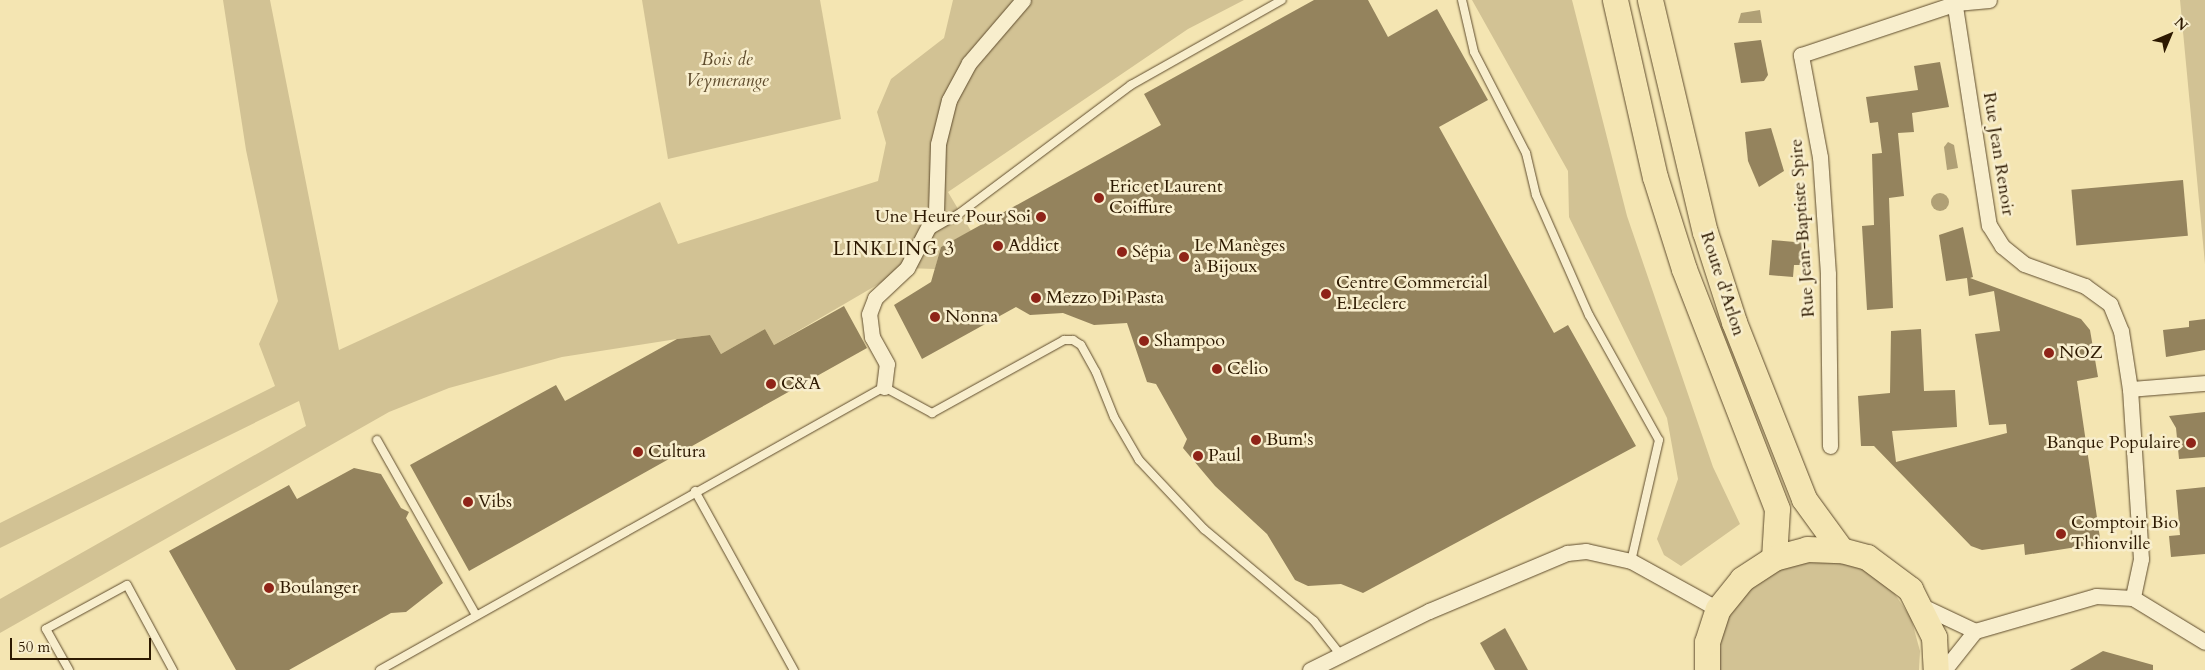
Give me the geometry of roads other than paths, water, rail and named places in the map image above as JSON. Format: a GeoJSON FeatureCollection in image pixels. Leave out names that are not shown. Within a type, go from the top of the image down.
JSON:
{"type":"FeatureCollection","features":[{"type":"Feature","properties":{"kind":"main road","name":"Route d'Arlon"},"geometry":{"type":"LineString","coordinates":[[1615,0],[1655,177],[1684,268],[1777,509],[1774,558]]}},
{"type":"Feature","properties":{"kind":"main road","name":"Route d'Arlon"},"geometry":{"type":"LineString","coordinates":[[1650,0],[1702,222],[1734,322],[1804,499],[1841,550]]}},
{"type":"Feature","properties":{"kind":"main road"},"geometry":{"type":"LineString","coordinates":[[1707,670],[1706,642],[1718,609],[1742,579],[1774,558],[1807,548],[1841,550],[1890,571],[1920,605],[1934,637],[1936,670]]}},
{"type":"Feature","properties":{"kind":"street"},"geometry":{"type":"LineString","coordinates":[[884,387],[887,364],[872,337],[869,314],[874,298],[906,268],[928,232],[936,212],[938,144],[949,100],[969,63],[1024,0]]}},
{"type":"Feature","properties":{"kind":"street","name":"Rue Jean-Baptiste Spire"},"geometry":{"type":"LineString","coordinates":[[1830,446],[1828,274],[1820,157],[1801,55],[1955,2],[1989,0]]}},
{"type":"Feature","properties":{"kind":"street","name":"Rue Jean Renoir"},"geometry":{"type":"LineString","coordinates":[[1955,2],[1989,225],[2002,246],[2024,264],[2085,286],[2110,304],[2121,331],[2130,389],[2141,559],[2133,598]]}},
{"type":"Feature","properties":{"kind":"street"},"geometry":{"type":"LineString","coordinates":[[2130,389],[2205,383]]}},
{"type":"Feature","properties":{"kind":"street"},"geometry":{"type":"LineString","coordinates":[[1310,670],[1340,654],[1549,558],[1586,551],[1631,561],[1718,609]]}},
{"type":"Feature","properties":{"kind":"street"},"geometry":{"type":"LineString","coordinates":[[1944,670],[1975,631],[2096,596],[2133,598],[2205,642]]}},
{"type":"Feature","properties":{"kind":"street"},"geometry":{"type":"LineString","coordinates":[[1920,605],[1975,631]]}},
{"type":"Feature","properties":{"kind":"lane"},"geometry":{"type":"LineString","coordinates":[[928,232],[960,213],[1131,85],[1282,0]]}},
{"type":"Feature","properties":{"kind":"lane"},"geometry":{"type":"LineString","coordinates":[[1462,0],[1474,52],[1526,153],[1536,195],[1589,315],[1659,440],[1631,561]]}},
{"type":"Feature","properties":{"kind":"lane"},"geometry":{"type":"LineString","coordinates":[[380,670],[884,387],[932,413],[1064,340],[1073,340],[1082,345],[1096,372],[1114,417],[1139,460],[1204,529],[1307,614],[1340,654]]}},
{"type":"Feature","properties":{"kind":"lane"},"geometry":{"type":"LineString","coordinates":[[377,440],[476,615]]}},
{"type":"Feature","properties":{"kind":"lane"},"geometry":{"type":"LineString","coordinates":[[696,492],[794,670]]}},
{"type":"Feature","properties":{"kind":"lane"},"geometry":{"type":"LineString","coordinates":[[69,670],[46,629],[127,585],[173,670]]}},
{"type":"Feature","properties":{"kind":"place","name":"Eric et Laurent Coiffure"},"geometry":{"type":"Point","coordinates":[1099,198]}},
{"type":"Feature","properties":{"kind":"place","name":"Une Heure Pour Soi"},"geometry":{"type":"Point","coordinates":[1041,217]}},
{"type":"Feature","properties":{"kind":"place","name":"Addict"},"geometry":{"type":"Point","coordinates":[998,246]}},
{"type":"Feature","properties":{"kind":"place","name":"Sépia"},"geometry":{"type":"Point","coordinates":[1122,252]}},
{"type":"Feature","properties":{"kind":"place","name":"Le Manèges à Bijoux"},"geometry":{"type":"Point","coordinates":[1184,257]}},
{"type":"Feature","properties":{"kind":"place","name":"Centre Commercial E.Leclerc"},"geometry":{"type":"Point","coordinates":[1326,294]}},
{"type":"Feature","properties":{"kind":"place","name":"Mezzo Di Pasta"},"geometry":{"type":"Point","coordinates":[1036,298]}},
{"type":"Feature","properties":{"kind":"place","name":"Nonna"},"geometry":{"type":"Point","coordinates":[935,317]}},
{"type":"Feature","properties":{"kind":"place","name":"Shampoo"},"geometry":{"type":"Point","coordinates":[1144,341]}},
{"type":"Feature","properties":{"kind":"place","name":"NOZ"},"geometry":{"type":"Point","coordinates":[2049,353]}},
{"type":"Feature","properties":{"kind":"place","name":"Celio"},"geometry":{"type":"Point","coordinates":[1217,369]}},
{"type":"Feature","properties":{"kind":"place","name":"C&A"},"geometry":{"type":"Point","coordinates":[771,384]}},
{"type":"Feature","properties":{"kind":"place","name":"Bum's"},"geometry":{"type":"Point","coordinates":[1256,440]}},
{"type":"Feature","properties":{"kind":"place","name":"Banque Populaire"},"geometry":{"type":"Point","coordinates":[2191,443]}},
{"type":"Feature","properties":{"kind":"place","name":"Cultura"},"geometry":{"type":"Point","coordinates":[638,452]}},
{"type":"Feature","properties":{"kind":"place","name":"Paul"},"geometry":{"type":"Point","coordinates":[1198,456]}},
{"type":"Feature","properties":{"kind":"place","name":"Vibs"},"geometry":{"type":"Point","coordinates":[468,502]}},
{"type":"Feature","properties":{"kind":"place","name":"Comptoir Bio Thionville"},"geometry":{"type":"Point","coordinates":[2061,534]}},
{"type":"Feature","properties":{"kind":"place","name":"Boulanger"},"geometry":{"type":"Point","coordinates":[269,588]}},
{"type":"Feature","properties":{"kind":"district","name":"LINKLING 3"},"geometry":{"type":"Point","coordinates":[894,250]}},
{"type":"Feature","properties":{"kind":"park label","name":"Bois de Veymerange"},"geometry":{"type":"Point","coordinates":[727,71]}}]}
